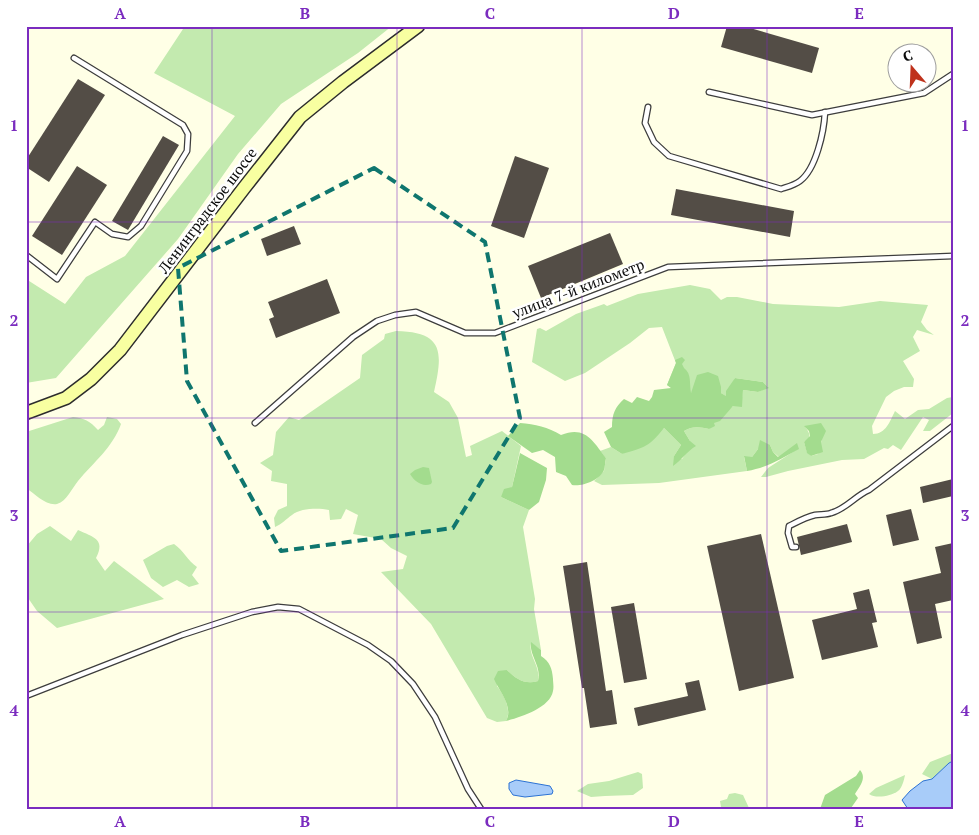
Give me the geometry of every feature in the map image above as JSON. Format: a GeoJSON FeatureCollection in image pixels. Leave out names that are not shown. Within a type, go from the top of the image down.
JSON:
{"type":"FeatureCollection","features":[{"type":"Feature","properties":{"kind":"main road","name":"Ленинградское шоссе"},"geometry":{"type":"LineString","coordinates":[[26,413],[66,398],[91,379],[120,350],[300,117],[342,82],[418,26]]}},
{"type":"Feature","properties":{"kind":"lane"},"geometry":{"type":"LineString","coordinates":[[26,255],[58,279],[95,222],[112,234],[128,237],[141,226],[187,152],[188,134],[183,125],[74,58]]}},
{"type":"Feature","properties":{"kind":"lane"},"geometry":{"type":"LineString","coordinates":[[709,92],[812,115],[924,94],[953,74]]}},
{"type":"Feature","properties":{"kind":"lane"},"geometry":{"type":"LineString","coordinates":[[648,107],[644,123],[654,142],[668,156],[781,188],[799,182],[809,171],[824,128],[825,112]]}},
{"type":"Feature","properties":{"kind":"lane","name":"улица 7-й километр"},"geometry":{"type":"LineString","coordinates":[[254,423],[353,336],[377,321],[395,315],[416,312],[465,333],[495,333],[668,267],[953,256]]}},
{"type":"Feature","properties":{"kind":"lane"},"geometry":{"type":"LineString","coordinates":[[796,547],[792,547],[788,526],[805,518],[830,514],[845,507],[859,494],[869,490],[953,426]]}},
{"type":"Feature","properties":{"kind":"lane"},"geometry":{"type":"LineString","coordinates":[[26,696],[182,635],[252,612],[278,607],[299,609],[368,646],[391,661],[413,684],[435,717],[468,788],[481,809]]}},
{"type":"Feature","properties":{"kind":"highlighted area"},"geometry":{"type":"Polygon","coordinates":[[[374,168],[485,242],[520,418],[453,528],[281,551],[187,381],[178,268],[374,168]]]}},
{"type":"Feature","properties":{"kind":"green space"},"geometry":{"type":"Polygon","coordinates":[[[185,26],[392,26],[358,53],[281,104],[238,154],[178,239],[56,378],[26,383],[26,279],[65,304],[86,277],[125,256],[235,116],[154,73],[185,26]]]}},
{"type":"Feature","properties":{"kind":"green space"},"geometry":{"type":"Polygon","coordinates":[[[690,285],[710,289],[721,300],[727,297],[737,297],[773,304],[839,307],[880,301],[928,305],[921,322],[934,335],[917,330],[913,337],[920,351],[903,361],[914,379],[913,387],[904,387],[886,397],[872,426],[873,434],[884,429],[895,411],[905,419],[918,410],[929,409],[947,398],[953,397],[953,413],[930,431],[923,431],[929,420],[923,417],[901,450],[893,445],[864,459],[842,460],[761,477],[768,468],[799,448],[779,457],[773,452],[770,445],[758,449],[752,457],[744,457],[747,471],[659,483],[602,485],[594,481],[604,471],[606,458],[600,451],[611,447],[622,454],[664,428],[681,445],[674,456],[682,459],[688,451],[690,441],[684,431],[696,427],[709,429],[713,423],[733,406],[741,406],[743,390],[758,392],[768,387],[763,382],[735,378],[727,397],[721,393],[694,387],[691,394],[673,389],[667,385],[676,363],[662,327],[649,328],[585,373],[565,381],[532,362],[537,329],[540,328],[546,331],[576,314],[604,304],[607,306],[638,294],[690,285]],[[805,427],[809,435],[808,439],[804,442],[807,452],[811,456],[818,454],[823,435],[805,427]]]}},
{"type":"Feature","properties":{"kind":"green space"},"geometry":{"type":"Polygon","coordinates":[[[396,331],[423,335],[431,340],[436,347],[439,355],[439,366],[434,392],[449,402],[458,418],[466,457],[472,455],[470,446],[502,431],[521,446],[512,487],[501,497],[529,510],[523,527],[541,650],[531,643],[531,652],[538,671],[538,681],[529,682],[521,680],[507,670],[497,686],[505,698],[508,707],[506,721],[497,722],[487,718],[431,624],[381,572],[403,569],[407,556],[391,548],[381,539],[353,534],[358,515],[346,509],[341,519],[330,520],[329,510],[300,511],[275,527],[274,518],[278,510],[287,506],[287,484],[271,481],[272,471],[260,463],[273,455],[276,432],[289,417],[299,420],[360,378],[362,355],[384,339],[385,334],[396,331]]]}},
{"type":"Feature","properties":{"kind":"green space"},"geometry":{"type":"Polygon","coordinates":[[[682,357],[685,360],[682,364],[689,376],[691,393],[697,375],[708,372],[718,376],[721,393],[726,396],[726,391],[735,378],[763,382],[769,388],[758,392],[743,390],[742,407],[733,406],[720,421],[714,423],[715,426],[709,429],[696,427],[684,431],[690,441],[696,446],[673,466],[674,456],[681,445],[664,428],[650,443],[636,450],[622,454],[611,447],[604,432],[612,427],[613,415],[618,405],[624,399],[632,403],[637,397],[649,401],[654,390],[671,388],[667,385],[676,363],[675,360],[682,357]]]}},
{"type":"Feature","properties":{"kind":"green space"},"geometry":{"type":"Polygon","coordinates":[[[73,417],[87,420],[98,430],[104,425],[107,417],[117,419],[121,424],[108,447],[66,497],[57,504],[49,503],[26,488],[26,432],[73,417]]]}},
{"type":"Feature","properties":{"kind":"green space"},"geometry":{"type":"Polygon","coordinates":[[[520,423],[541,426],[561,435],[576,432],[588,436],[606,458],[602,474],[590,482],[572,485],[566,476],[556,472],[555,457],[543,450],[532,453],[508,436],[520,423]]]}},
{"type":"Feature","properties":{"kind":"green space"},"geometry":{"type":"Polygon","coordinates":[[[821,423],[826,431],[821,442],[823,452],[811,456],[807,453],[804,442],[810,436],[809,431],[804,426],[821,423]]]}},
{"type":"Feature","properties":{"kind":"green space"},"geometry":{"type":"Polygon","coordinates":[[[760,440],[770,445],[778,457],[797,443],[799,449],[768,465],[747,471],[744,456],[752,457],[758,449],[760,440]]]}},
{"type":"Feature","properties":{"kind":"green space"},"geometry":{"type":"Polygon","coordinates":[[[520,453],[547,468],[546,480],[539,502],[529,510],[501,497],[504,489],[512,487],[520,453]]]}},
{"type":"Feature","properties":{"kind":"green space"},"geometry":{"type":"Polygon","coordinates":[[[423,467],[429,468],[431,484],[419,483],[410,474],[423,467]]]}},
{"type":"Feature","properties":{"kind":"green space"},"geometry":{"type":"Polygon","coordinates":[[[50,526],[71,541],[78,530],[93,537],[100,547],[96,558],[105,571],[114,561],[164,599],[57,628],[37,611],[26,595],[26,547],[37,534],[50,526]]]}},
{"type":"Feature","properties":{"kind":"green space"},"geometry":{"type":"Polygon","coordinates":[[[174,544],[197,567],[192,575],[199,584],[189,587],[177,580],[163,587],[151,578],[143,560],[174,544]]]}},
{"type":"Feature","properties":{"kind":"green space"},"geometry":{"type":"Polygon","coordinates":[[[531,642],[541,650],[541,656],[550,666],[553,675],[553,691],[551,697],[541,707],[506,721],[508,716],[507,705],[494,679],[498,671],[507,670],[521,680],[529,682],[538,681],[539,676],[531,642]]]}},
{"type":"Feature","properties":{"kind":"green space"},"geometry":{"type":"Polygon","coordinates":[[[953,753],[953,761],[932,779],[922,774],[930,762],[953,753]]]}},
{"type":"Feature","properties":{"kind":"green space"},"geometry":{"type":"Polygon","coordinates":[[[860,770],[863,779],[855,794],[858,798],[851,808],[820,809],[825,795],[856,776],[860,770]]]}},
{"type":"Feature","properties":{"kind":"green space"},"geometry":{"type":"Polygon","coordinates":[[[638,772],[642,774],[643,788],[633,795],[591,797],[577,791],[588,784],[609,781],[638,772]]]}},
{"type":"Feature","properties":{"kind":"green space"},"geometry":{"type":"Polygon","coordinates":[[[905,775],[901,788],[895,793],[879,797],[869,794],[876,788],[905,775]]]}},
{"type":"Feature","properties":{"kind":"green space"},"geometry":{"type":"Polygon","coordinates":[[[729,794],[743,795],[749,808],[721,807],[720,801],[727,799],[729,794]]]}},
{"type":"Feature","properties":{"kind":"water"},"geometry":{"type":"Polygon","coordinates":[[[953,761],[953,809],[908,809],[902,800],[910,791],[923,781],[932,779],[953,761]]]}},
{"type":"Feature","properties":{"kind":"water"},"geometry":{"type":"Polygon","coordinates":[[[516,780],[550,786],[553,791],[552,794],[525,797],[513,795],[509,789],[509,783],[516,780]]]}},
{"type":"Feature","properties":{"kind":"building"},"geometry":{"type":"Polygon","coordinates":[[[727,26],[743,26],[819,48],[812,73],[721,47],[727,26]]]}},
{"type":"Feature","properties":{"kind":"building"},"geometry":{"type":"Polygon","coordinates":[[[78,79],[105,95],[49,182],[26,167],[26,160],[78,79]]]}},
{"type":"Feature","properties":{"kind":"building"},"geometry":{"type":"Polygon","coordinates":[[[163,136],[179,145],[128,230],[112,221],[163,136]]]}},
{"type":"Feature","properties":{"kind":"building"},"geometry":{"type":"Polygon","coordinates":[[[515,156],[549,168],[524,238],[491,226],[515,156]]]}},
{"type":"Feature","properties":{"kind":"building"},"geometry":{"type":"Polygon","coordinates":[[[77,166],[107,185],[62,255],[32,236],[77,166]]]}},
{"type":"Feature","properties":{"kind":"building"},"geometry":{"type":"Polygon","coordinates":[[[676,189],[794,211],[790,237],[671,215],[676,189]]]}},
{"type":"Feature","properties":{"kind":"building"},"geometry":{"type":"Polygon","coordinates":[[[294,226],[301,244],[267,256],[261,239],[294,226]]]}},
{"type":"Feature","properties":{"kind":"building"},"geometry":{"type":"Polygon","coordinates":[[[610,233],[623,264],[541,298],[528,266],[610,233]]]}},
{"type":"Feature","properties":{"kind":"building"},"geometry":{"type":"Polygon","coordinates":[[[327,279],[340,313],[276,338],[269,319],[274,317],[268,302],[327,279]]]}},
{"type":"Feature","properties":{"kind":"building"},"geometry":{"type":"Polygon","coordinates":[[[953,479],[953,496],[923,503],[920,487],[953,479]]]}},
{"type":"Feature","properties":{"kind":"building"},"geometry":{"type":"Polygon","coordinates":[[[911,509],[919,540],[893,546],[886,515],[911,509]]]}},
{"type":"Feature","properties":{"kind":"building"},"geometry":{"type":"Polygon","coordinates":[[[847,524],[852,542],[801,555],[797,537],[847,524]]]}},
{"type":"Feature","properties":{"kind":"building"},"geometry":{"type":"Polygon","coordinates":[[[761,534],[794,678],[739,691],[707,546],[761,534]]]}},
{"type":"Feature","properties":{"kind":"building"},"geometry":{"type":"Polygon","coordinates":[[[953,543],[953,600],[935,604],[942,638],[917,644],[903,582],[941,573],[935,547],[953,543]]]}},
{"type":"Feature","properties":{"kind":"building"},"geometry":{"type":"Polygon","coordinates":[[[587,562],[606,691],[612,690],[617,724],[590,728],[563,566],[587,562]]]}},
{"type":"Feature","properties":{"kind":"building"},"geometry":{"type":"Polygon","coordinates":[[[869,589],[877,622],[872,623],[878,647],[822,660],[812,620],[857,609],[853,593],[869,589]]]}},
{"type":"Feature","properties":{"kind":"building"},"geometry":{"type":"Polygon","coordinates":[[[634,603],[647,679],[624,683],[611,607],[634,603]]]}},
{"type":"Feature","properties":{"kind":"building"},"geometry":{"type":"Polygon","coordinates":[[[699,680],[706,710],[638,726],[634,708],[688,696],[685,683],[699,680]]]}}]}
